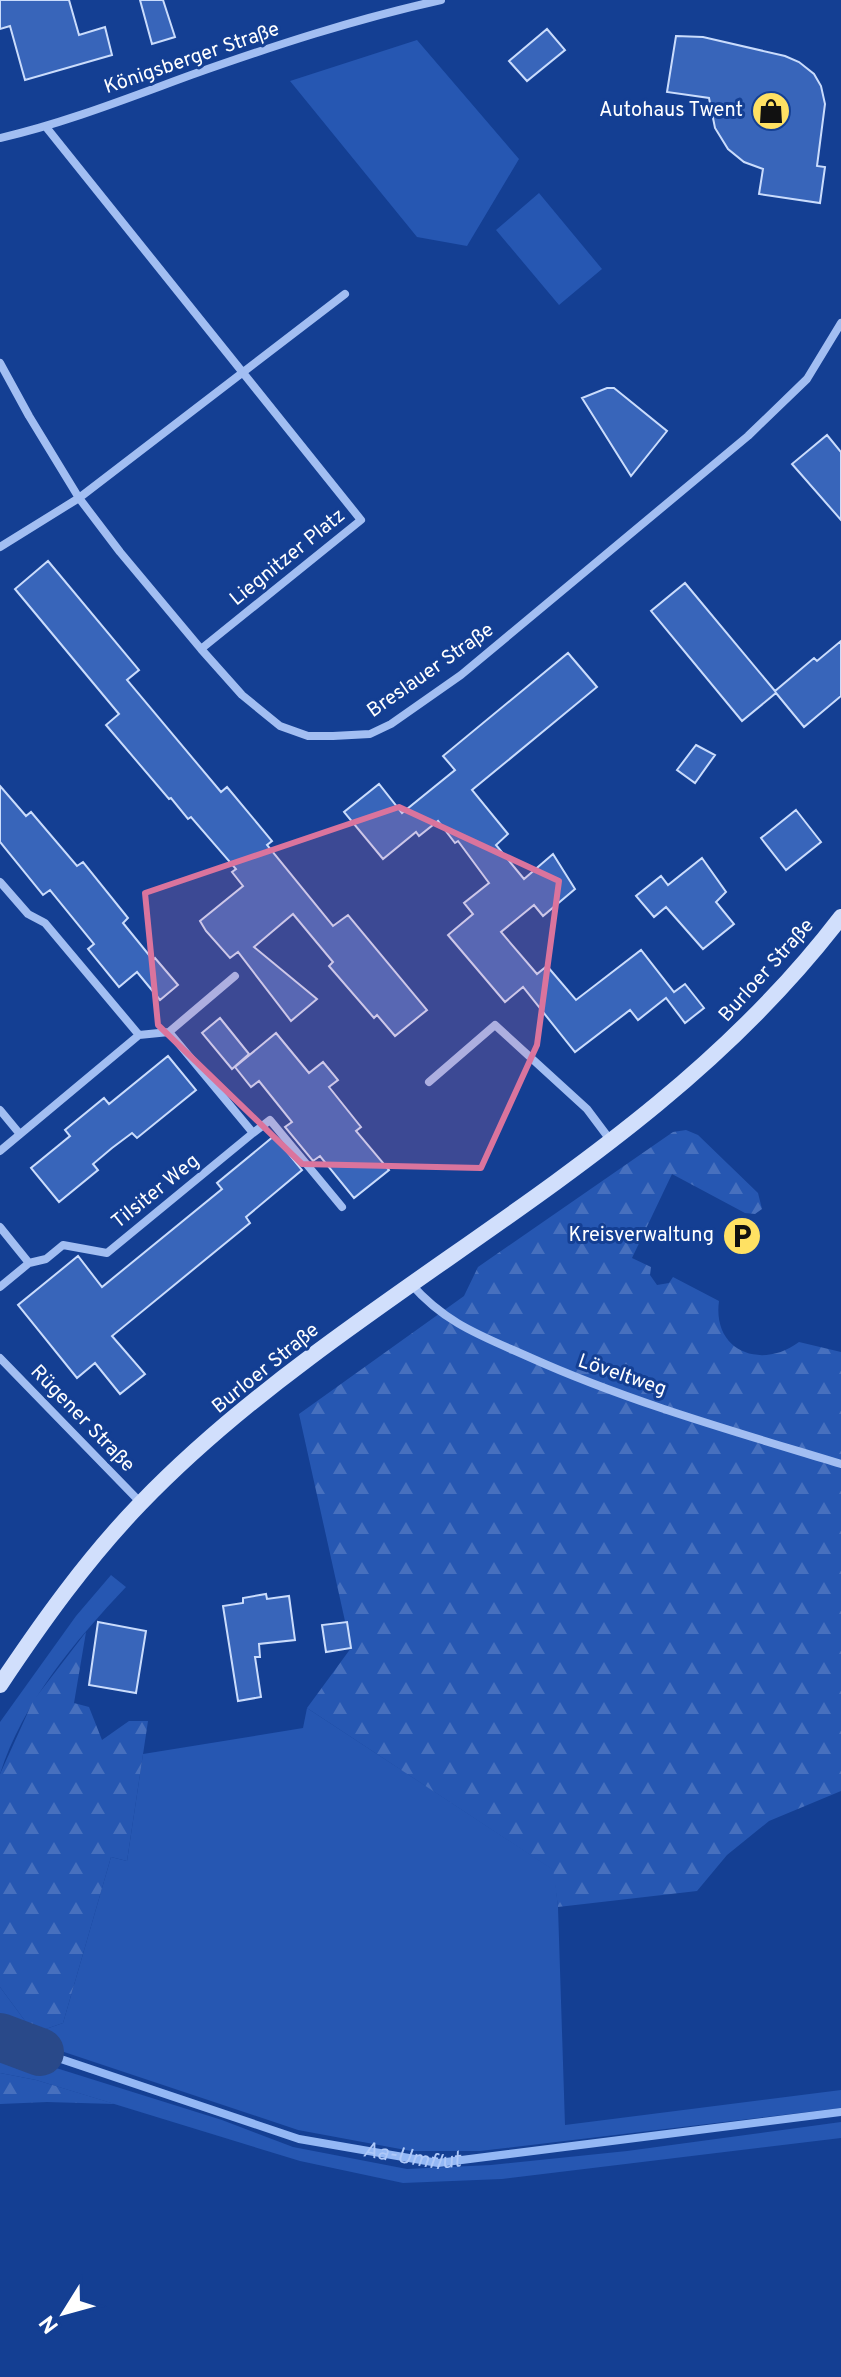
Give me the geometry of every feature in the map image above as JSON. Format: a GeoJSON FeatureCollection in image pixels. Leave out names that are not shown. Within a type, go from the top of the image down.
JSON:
{"type":"FeatureCollection","features":[{"type":"Feature","properties":{"kind":"main road","name":"Burloer Straße"},"geometry":{"type":"LineString","coordinates":[[0,1685],[74,1582],[141,1503],[211,1439],[307,1359],[612,1143],[679,1088],[788,982],[841,917]]}},
{"type":"Feature","properties":{"kind":"street","name":"Königsberger Straße"},"geometry":{"type":"LineString","coordinates":[[0,138],[46,127],[288,41],[374,15],[441,0]]}},
{"type":"Feature","properties":{"kind":"street","name":"Liegnitzer Platz"},"geometry":{"type":"LineString","coordinates":[[46,127],[361,520],[201,649]]}},
{"type":"Feature","properties":{"kind":"street"},"geometry":{"type":"LineString","coordinates":[[0,547],[79,498],[345,294]]}},
{"type":"Feature","properties":{"kind":"street","name":"Breslauer Straße"},"geometry":{"type":"LineString","coordinates":[[0,363],[79,498],[120,552],[242,695],[280,726],[308,736],[333,736],[370,734],[391,724],[461,675],[748,436],[807,379],[841,323]]}},
{"type":"Feature","properties":{"kind":"street"},"geometry":{"type":"LineString","coordinates":[[0,882],[28,914],[45,923],[139,1035]]}},
{"type":"Feature","properties":{"kind":"street"},"geometry":{"type":"LineString","coordinates":[[0,1151],[139,1035],[169,1032],[235,976]]}},
{"type":"Feature","properties":{"kind":"street"},"geometry":{"type":"LineString","coordinates":[[429,1082],[495,1025],[587,1109],[612,1143]]}},
{"type":"Feature","properties":{"kind":"street"},"geometry":{"type":"LineString","coordinates":[[169,1032],[253,1133],[270,1120],[342,1207]]}},
{"type":"Feature","properties":{"kind":"street"},"geometry":{"type":"LineString","coordinates":[[0,1110],[19,1133]]}},
{"type":"Feature","properties":{"kind":"street","name":"Tilsiter Weg"},"geometry":{"type":"LineString","coordinates":[[0,1287],[29,1263],[46,1259],[63,1245],[107,1253],[253,1133]]}},
{"type":"Feature","properties":{"kind":"street"},"geometry":{"type":"LineString","coordinates":[[0,1227],[29,1263]]}},
{"type":"Feature","properties":{"kind":"street","name":"Löveltweg"},"geometry":{"type":"LineString","coordinates":[[411,1284],[425,1300],[457,1325],[586,1382],[841,1464]]}},
{"type":"Feature","properties":{"kind":"street","name":"Rügener Straße"},"geometry":{"type":"LineString","coordinates":[[0,1358],[141,1503]]}},
{"type":"Feature","properties":{"kind":"highlighted area"},"geometry":{"type":"Polygon","coordinates":[[[399,807],[559,881],[537,1045],[481,1168],[302,1164],[158,1025],[145,893],[399,807]]]}},
{"type":"Feature","properties":{"kind":"green space"},"geometry":{"type":"Polygon","coordinates":[[[417,40],[519,159],[467,246],[417,237],[290,81],[417,40]]]}},
{"type":"Feature","properties":{"kind":"green space"},"geometry":{"type":"Polygon","coordinates":[[[539,193],[602,269],[559,305],[496,230],[539,193]]]}},
{"type":"Feature","properties":{"kind":"green space"},"geometry":{"type":"Polygon","coordinates":[[[686,1130],[698,1135],[758,1193],[762,1209],[755,1214],[745,1213],[672,1174],[632,1258],[651,1267],[650,1275],[657,1285],[669,1283],[673,1277],[719,1301],[723,1333],[731,1344],[742,1351],[770,1355],[799,1342],[841,1352],[841,1791],[769,1821],[727,1855],[697,1891],[558,1907],[553,1870],[307,1708],[351,1648],[299,1414],[464,1296],[478,1267],[673,1132],[686,1130]]]}},
{"type":"Feature","properties":{"kind":"green space"},"geometry":{"type":"Polygon","coordinates":[[[111,1575],[126,1587],[52,1674],[22,1722],[0,1774],[0,1722],[76,1616],[111,1575]]]}},
{"type":"Feature","properties":{"kind":"green space"},"geometry":{"type":"Polygon","coordinates":[[[86,1632],[74,1703],[89,1707],[102,1740],[129,1721],[148,1721],[127,1861],[111,1857],[63,2023],[34,2033],[0,1987],[0,1774],[33,1701],[86,1632]]]}},
{"type":"Feature","properties":{"kind":"green space"},"geometry":{"type":"Polygon","coordinates":[[[307,1708],[554,1870],[558,1907],[565,2125],[841,2090],[841,2108],[480,2151],[411,2151],[298,2130],[40,2044],[9,2017],[0,2014],[0,1987],[34,2033],[63,2023],[111,1857],[127,1861],[143,1754],[303,1728],[307,1708]]]}},
{"type":"Feature","properties":{"kind":"green space"},"geometry":{"type":"Polygon","coordinates":[[[0,2062],[37,2062],[222,2120],[293,2147],[407,2169],[491,2165],[627,2151],[841,2122],[841,2138],[502,2179],[403,2183],[300,2161],[36,2080],[0,2073],[0,2062]]]}},
{"type":"Feature","properties":{"kind":"green space"},"geometry":{"type":"Polygon","coordinates":[[[0,2073],[36,2080],[115,2104],[0,2104],[0,2073]]]}},
{"type":"Feature","properties":{"kind":"building"},"geometry":{"type":"Polygon","coordinates":[[[0,0],[69,0],[79,35],[105,27],[112,55],[25,80],[10,26],[0,29],[0,0]]]}},
{"type":"Feature","properties":{"kind":"building"},"geometry":{"type":"Polygon","coordinates":[[[140,0],[163,0],[175,37],[152,44],[140,0]]]}},
{"type":"Feature","properties":{"kind":"building"},"geometry":{"type":"Polygon","coordinates":[[[547,29],[565,50],[527,81],[509,61],[547,29]]]}},
{"type":"Feature","properties":{"kind":"building"},"geometry":{"type":"Polygon","coordinates":[[[676,36],[703,37],[785,56],[814,74],[821,86],[825,104],[817,166],[825,167],[820,203],[759,194],[763,169],[744,162],[728,149],[715,128],[709,98],[667,92],[676,36]]]}},
{"type":"Feature","properties":{"kind":"building"},"geometry":{"type":"Polygon","coordinates":[[[614,388],[667,431],[631,476],[582,398],[614,388]]]}},
{"type":"Feature","properties":{"kind":"building"},"geometry":{"type":"Polygon","coordinates":[[[827,435],[841,452],[841,520],[792,464],[827,435]]]}},
{"type":"Feature","properties":{"kind":"building"},"geometry":{"type":"Polygon","coordinates":[[[48,561],[139,670],[127,680],[221,792],[227,787],[272,841],[267,845],[333,926],[348,915],[427,1010],[395,1036],[377,1015],[374,1018],[329,966],[333,962],[293,914],[254,947],[317,999],[291,1021],[238,952],[230,958],[206,931],[200,921],[243,886],[232,872],[236,869],[191,817],[188,819],[169,799],[106,725],[119,714],[15,589],[48,561]]]}},
{"type":"Feature","properties":{"kind":"building"},"geometry":{"type":"Polygon","coordinates":[[[685,583],[775,691],[814,658],[817,661],[841,641],[841,696],[804,727],[776,693],[742,721],[651,611],[685,583]]]}},
{"type":"Feature","properties":{"kind":"building"},"geometry":{"type":"Polygon","coordinates":[[[568,653],[597,687],[472,790],[508,834],[496,845],[524,879],[553,854],[575,889],[543,916],[534,905],[501,932],[537,974],[547,966],[576,1000],[641,950],[674,992],[685,984],[704,1008],[685,1023],[666,998],[638,1020],[630,1010],[575,1052],[523,987],[505,1002],[448,935],[473,914],[464,903],[489,883],[458,841],[455,843],[438,821],[419,836],[416,832],[383,859],[344,812],[379,784],[402,813],[455,770],[443,756],[568,653]]]}},
{"type":"Feature","properties":{"kind":"building"},"geometry":{"type":"Polygon","coordinates":[[[696,745],[715,755],[695,783],[677,770],[696,745]]]}},
{"type":"Feature","properties":{"kind":"building"},"geometry":{"type":"Polygon","coordinates":[[[0,786],[26,816],[31,812],[77,866],[83,862],[128,918],[123,923],[178,985],[160,1000],[137,972],[119,987],[88,949],[94,944],[50,890],[43,895],[0,842],[0,786]]]}},
{"type":"Feature","properties":{"kind":"building"},"geometry":{"type":"Polygon","coordinates":[[[796,810],[821,842],[786,870],[761,838],[796,810]]]}},
{"type":"Feature","properties":{"kind":"building"},"geometry":{"type":"Polygon","coordinates":[[[702,858],[726,892],[716,902],[734,924],[703,949],[666,907],[654,917],[636,896],[661,876],[668,885],[702,858]]]}},
{"type":"Feature","properties":{"kind":"building"},"geometry":{"type":"Polygon","coordinates":[[[220,1018],[249,1054],[232,1069],[202,1033],[220,1018]]]}},
{"type":"Feature","properties":{"kind":"building"},"geometry":{"type":"Polygon","coordinates":[[[276,1033],[309,1073],[323,1062],[338,1080],[329,1087],[361,1127],[356,1131],[389,1170],[354,1198],[320,1156],[313,1161],[285,1127],[292,1122],[259,1081],[251,1087],[235,1067],[276,1033]]]}},
{"type":"Feature","properties":{"kind":"building"},"geometry":{"type":"Polygon","coordinates":[[[168,1056],[196,1090],[137,1138],[132,1133],[112,1148],[93,1164],[98,1170],[59,1202],[31,1168],[70,1136],[65,1130],[104,1098],[109,1104],[168,1056]]]}},
{"type":"Feature","properties":{"kind":"building"},"geometry":{"type":"Polygon","coordinates":[[[274,1136],[302,1170],[246,1217],[250,1223],[112,1336],[145,1374],[120,1394],[95,1363],[77,1378],[18,1305],[78,1256],[102,1287],[222,1189],[217,1183],[274,1136]]]}},
{"type":"Feature","properties":{"kind":"building"},"geometry":{"type":"Polygon","coordinates":[[[266,1594],[267,1599],[289,1596],[295,1640],[259,1644],[260,1657],[255,1657],[261,1697],[238,1701],[223,1606],[243,1603],[243,1598],[266,1594]]]}},
{"type":"Feature","properties":{"kind":"building"},"geometry":{"type":"Polygon","coordinates":[[[98,1622],[146,1631],[136,1693],[89,1685],[98,1622]]]}},
{"type":"Feature","properties":{"kind":"building"},"geometry":{"type":"Polygon","coordinates":[[[347,1622],[351,1648],[326,1652],[322,1625],[347,1622]]]}},
{"type":"Feature","properties":{"kind":"waterway","name":"Aa-Umflut"},"geometry":{"type":"LineString","coordinates":[[0,2037],[40,2052]]}},
{"type":"Feature","properties":{"kind":"waterway","name":"Aa-Umflut"},"geometry":{"type":"LineString","coordinates":[[40,2052],[299,2139],[438,2163],[841,2112]]}},
{"type":"Feature","properties":{"kind":"place","name":"Autohaus Twent"},"geometry":{"type":"Point","coordinates":[771,111]}},
{"type":"Feature","properties":{"kind":"place","name":"Kreisverwaltung"},"geometry":{"type":"Point","coordinates":[742,1236]}}]}
